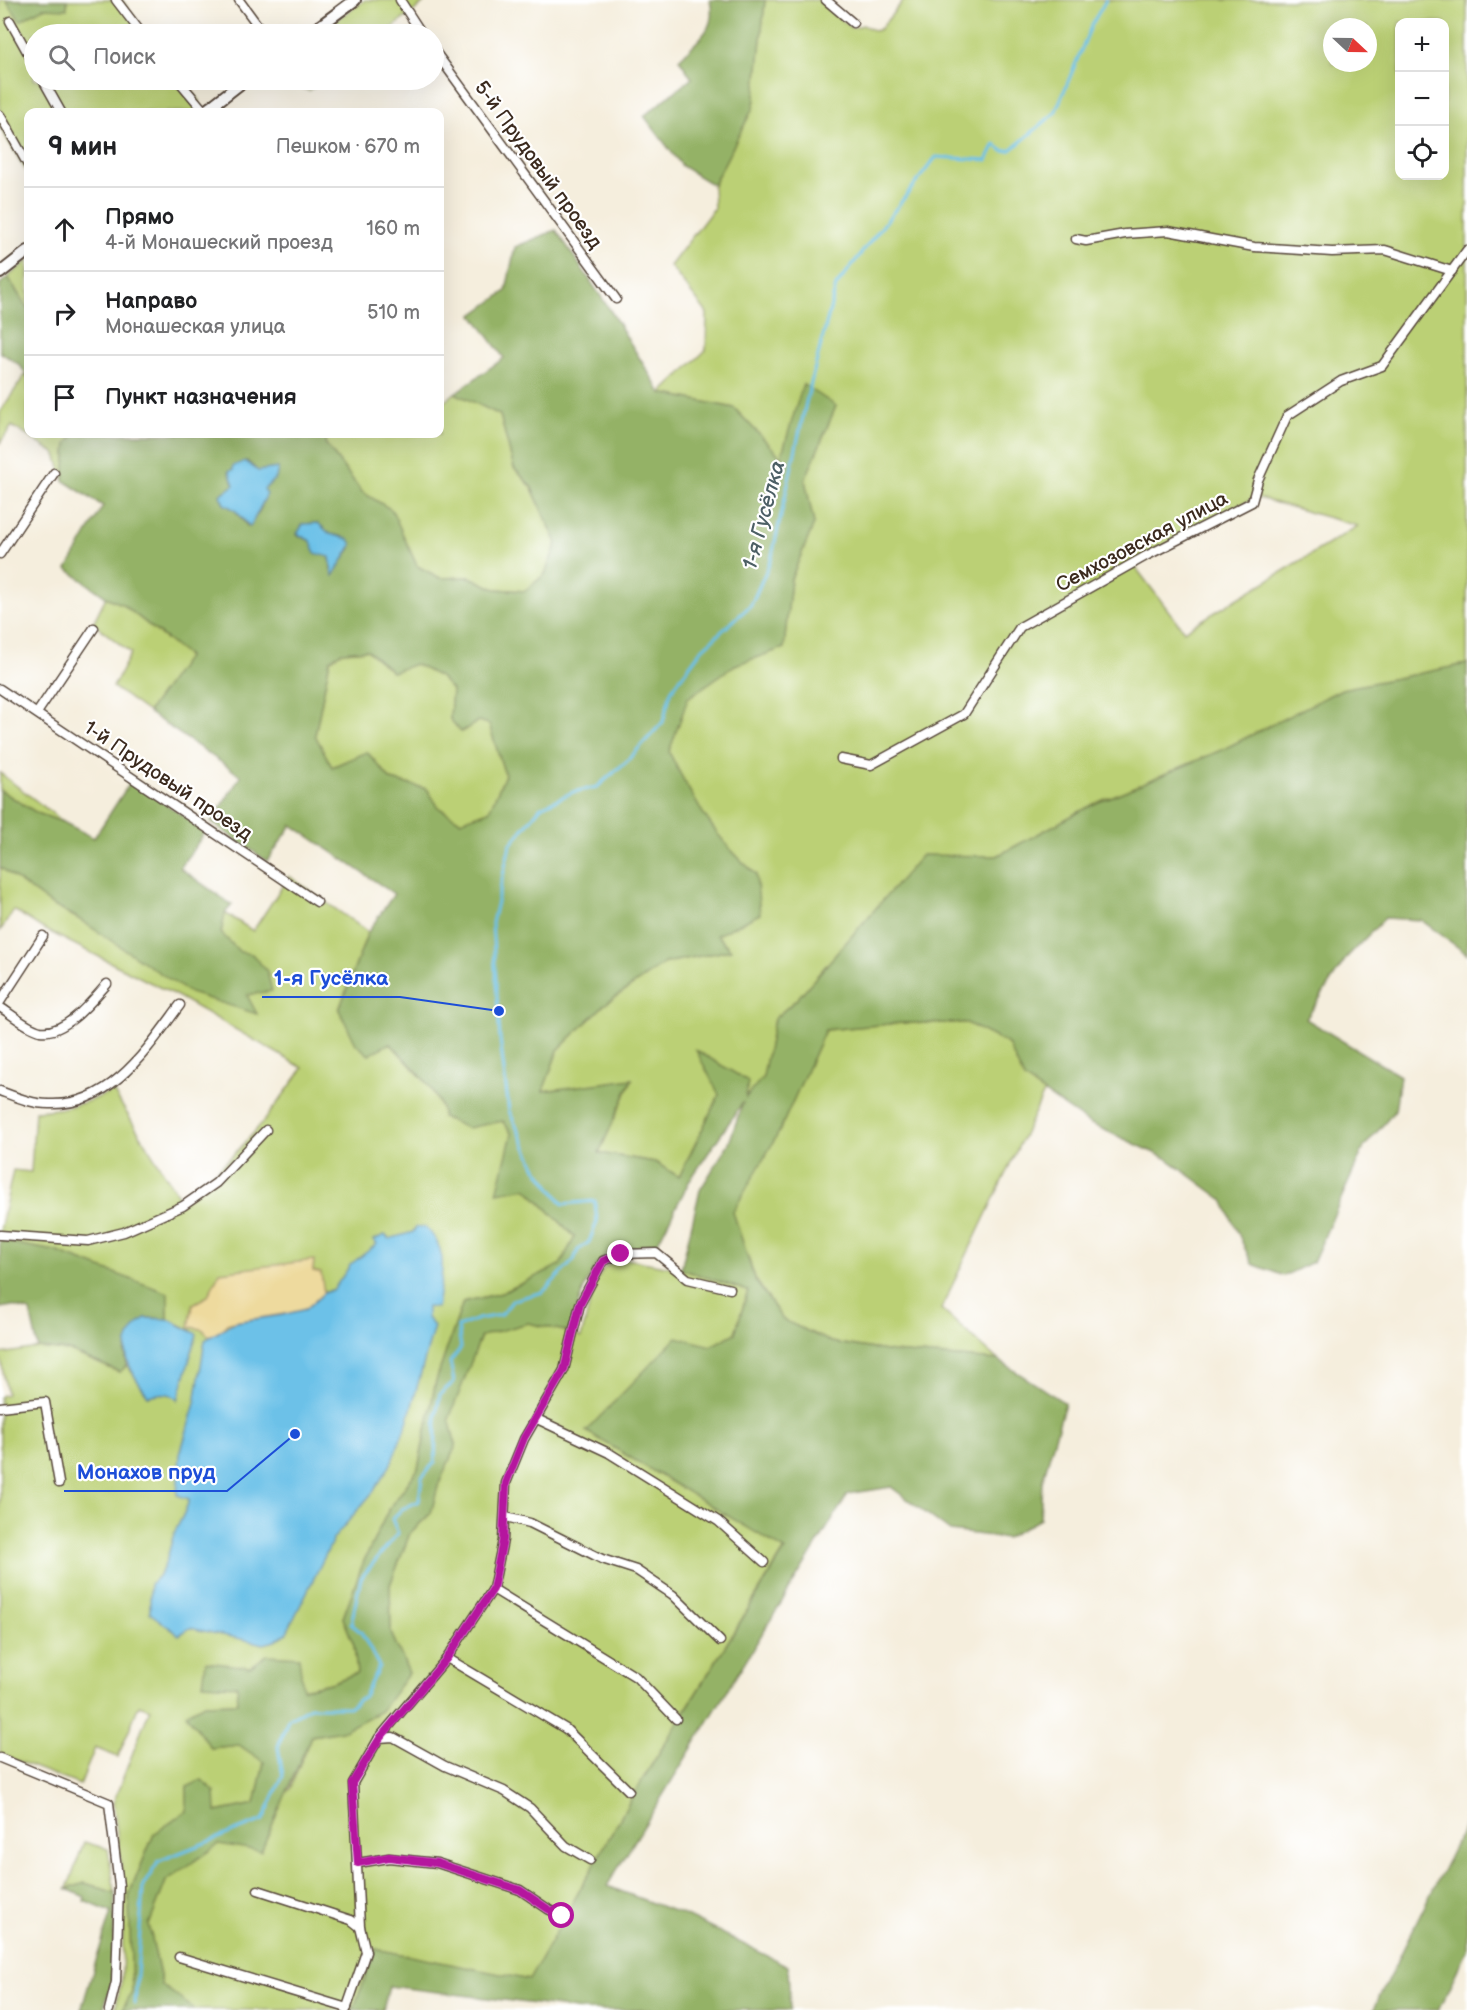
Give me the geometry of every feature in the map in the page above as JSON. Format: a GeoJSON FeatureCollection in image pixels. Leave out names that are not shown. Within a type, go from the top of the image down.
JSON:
{"type":"FeatureCollection","features":[{"type":"Feature","properties":{"kind":"street"},"geometry":{"type":"LineString","coordinates":[[116,0],[134,24]]}},
{"type":"Feature","properties":{"kind":"street"},"geometry":{"type":"LineString","coordinates":[[239,0],[257,24]]}},
{"type":"Feature","properties":{"kind":"street"},"geometry":{"type":"LineString","coordinates":[[323,24],[356,0]]}},
{"type":"Feature","properties":{"kind":"street"},"geometry":{"type":"LineString","coordinates":[[400,0],[416,24]]}},
{"type":"Feature","properties":{"kind":"street"},"geometry":{"type":"LineString","coordinates":[[826,0],[853,23]]}},
{"type":"Feature","properties":{"kind":"street"},"geometry":{"type":"LineString","coordinates":[[10,21],[24,46]]}},
{"type":"Feature","properties":{"kind":"street","name":"5-й Прудовый проезд"},"geometry":{"type":"LineString","coordinates":[[444,64],[616,299]]}},
{"type":"Feature","properties":{"kind":"street"},"geometry":{"type":"LineString","coordinates":[[49,90],[59,108]]}},
{"type":"Feature","properties":{"kind":"street"},"geometry":{"type":"LineString","coordinates":[[186,90],[201,108]]}},
{"type":"Feature","properties":{"kind":"street"},"geometry":{"type":"LineString","coordinates":[[209,108],[232,90]]}},
{"type":"Feature","properties":{"kind":"street"},"geometry":{"type":"LineString","coordinates":[[0,115],[24,158]]}},
{"type":"Feature","properties":{"kind":"street"},"geometry":{"type":"LineString","coordinates":[[1076,239],[1086,242],[1125,234],[1168,231],[1254,247],[1332,252],[1385,250],[1452,271]]}},
{"type":"Feature","properties":{"kind":"street","name":"Семхозовская улица"},"geometry":{"type":"LineString","coordinates":[[841,759],[871,765],[964,714],[1020,627],[1146,556],[1252,502],[1258,480],[1287,416],[1341,381],[1382,366],[1467,250]]}},
{"type":"Feature","properties":{"kind":"street"},"geometry":{"type":"LineString","coordinates":[[0,273],[24,253]]}},
{"type":"Feature","properties":{"kind":"street"},"geometry":{"type":"LineString","coordinates":[[0,554],[54,473]]}},
{"type":"Feature","properties":{"kind":"street"},"geometry":{"type":"LineString","coordinates":[[37,712],[94,628]]}},
{"type":"Feature","properties":{"kind":"street","name":"1-й Прудовый проезд"},"geometry":{"type":"LineString","coordinates":[[0,689],[317,902]]}},
{"type":"Feature","properties":{"kind":"street"},"geometry":{"type":"LineString","coordinates":[[0,1002],[43,936]]}},
{"type":"Feature","properties":{"kind":"street"},"geometry":{"type":"LineString","coordinates":[[0,1007],[39,1030],[61,1028],[107,984]]}},
{"type":"Feature","properties":{"kind":"street"},"geometry":{"type":"LineString","coordinates":[[0,1091],[51,1105],[88,1097],[136,1065],[180,1005]]}},
{"type":"Feature","properties":{"kind":"street"},"geometry":{"type":"LineString","coordinates":[[0,1235],[88,1241],[124,1232],[183,1206],[216,1183],[266,1130]]}},
{"type":"Feature","properties":{"kind":"street"},"geometry":{"type":"LineString","coordinates":[[179,1957],[347,2009],[366,1952],[360,1927],[352,1783],[380,1738],[447,1658],[493,1589],[506,1517],[506,1483],[524,1438],[564,1370],[580,1304],[603,1261],[621,1254],[656,1253],[688,1279],[730,1289]]}},
{"type":"Feature","properties":{"kind":"street"},"geometry":{"type":"LineString","coordinates":[[0,1407],[45,1402],[59,1483]]}},
{"type":"Feature","properties":{"kind":"street"},"geometry":{"type":"LineString","coordinates":[[537,1419],[609,1453],[718,1521],[764,1562]]}},
{"type":"Feature","properties":{"kind":"street"},"geometry":{"type":"LineString","coordinates":[[506,1517],[530,1523],[602,1559],[636,1570],[673,1595],[720,1641]]}},
{"type":"Feature","properties":{"kind":"street"},"geometry":{"type":"LineString","coordinates":[[493,1589],[636,1677],[676,1719]]}},
{"type":"Feature","properties":{"kind":"street"},"geometry":{"type":"LineString","coordinates":[[447,1658],[566,1729],[629,1791]]}},
{"type":"Feature","properties":{"kind":"street"},"geometry":{"type":"LineString","coordinates":[[380,1738],[393,1737],[445,1766],[504,1791],[530,1808],[566,1846],[590,1860]]}},
{"type":"Feature","properties":{"kind":"street"},"geometry":{"type":"LineString","coordinates":[[0,1758],[109,1803],[119,1886],[116,1982],[109,2010]]}},
{"type":"Feature","properties":{"kind":"street"},"geometry":{"type":"LineString","coordinates":[[358,1863],[389,1857],[437,1863],[520,1890],[562,1916]]}},
{"type":"Feature","properties":{"kind":"street"},"geometry":{"type":"LineString","coordinates":[[258,1890],[351,1920],[360,1927]]}},
{"type":"Feature","properties":{"kind":"green space"},"geometry":{"type":"Polygon","coordinates":[[[0,0],[122,0],[140,24],[24,24],[24,90],[191,90],[200,101],[195,108],[24,108],[24,168],[0,127],[0,0]]]}},
{"type":"Feature","properties":{"kind":"green space"},"geometry":{"type":"Polygon","coordinates":[[[6,0],[67,0],[67,9],[43,8],[20,21],[6,0]]]}},
{"type":"Feature","properties":{"kind":"green space"},"geometry":{"type":"Polygon","coordinates":[[[365,0],[428,0],[397,24],[331,24],[365,0]]]}},
{"type":"Feature","properties":{"kind":"green space"},"geometry":{"type":"Polygon","coordinates":[[[710,0],[765,0],[754,106],[713,185],[682,166],[644,116],[692,78],[679,59],[709,27],[710,0]]]}},
{"type":"Feature","properties":{"kind":"green space"},"geometry":{"type":"Polygon","coordinates":[[[765,0],[819,0],[851,28],[863,25],[875,31],[880,29],[904,0],[1467,0],[1467,664],[1342,689],[1224,749],[1094,804],[997,856],[922,856],[797,999],[774,1019],[763,1078],[745,1099],[719,1095],[679,1177],[655,1162],[599,1153],[632,1080],[543,1091],[558,1050],[604,1005],[665,963],[730,950],[717,935],[756,874],[729,847],[706,818],[669,752],[687,698],[735,665],[784,648],[791,579],[814,524],[805,480],[836,406],[781,457],[734,408],[661,393],[706,350],[707,313],[670,266],[714,208],[713,185],[754,106],[765,0]],[[1255,497],[1133,564],[1184,631],[1358,526],[1255,497]]]}},
{"type":"Feature","properties":{"kind":"green space"},"geometry":{"type":"Polygon","coordinates":[[[556,230],[610,310],[661,393],[734,408],[781,457],[803,384],[836,406],[805,480],[814,524],[791,579],[784,648],[735,665],[688,698],[669,752],[706,818],[729,847],[756,874],[760,914],[717,935],[731,950],[665,963],[604,1005],[558,1050],[543,1091],[632,1079],[599,1153],[655,1162],[679,1177],[719,1095],[696,1050],[748,1081],[746,1097],[763,1077],[774,1019],[797,999],[922,855],[997,856],[1094,804],[1224,749],[1342,689],[1467,664],[1467,954],[1421,920],[1385,918],[1347,957],[1306,1019],[1400,1076],[1395,1111],[1364,1147],[1313,1262],[1284,1276],[1252,1264],[1223,1200],[1166,1158],[1089,1123],[1024,1079],[1008,1044],[967,1023],[900,1023],[825,1030],[779,1132],[733,1212],[755,1280],[783,1320],[831,1342],[892,1352],[998,1360],[1065,1403],[1042,1482],[1040,1519],[1006,1538],[950,1531],[891,1487],[848,1494],[607,1886],[684,1915],[788,1966],[790,2010],[584,2010],[389,1986],[383,2010],[353,2010],[376,1949],[529,1980],[638,1787],[785,1550],[586,1431],[677,1337],[711,1346],[735,1333],[748,1291],[681,1269],[700,1190],[729,1143],[743,1102],[690,1180],[654,1250],[621,1248],[608,1254],[599,1262],[586,1284],[570,1332],[528,1323],[481,1336],[449,1419],[456,1445],[438,1486],[431,1513],[410,1533],[390,1585],[391,1633],[409,1673],[381,1711],[342,1731],[311,1736],[261,1851],[219,1844],[166,1881],[149,1925],[162,1985],[195,2010],[122,2010],[132,1992],[129,1895],[154,1834],[187,1811],[187,1787],[202,1780],[215,1792],[216,1812],[255,1804],[264,1762],[239,1745],[211,1748],[186,1714],[204,1704],[238,1703],[237,1686],[203,1684],[206,1662],[250,1667],[267,1655],[299,1657],[303,1689],[331,1683],[357,1673],[354,1645],[343,1618],[363,1563],[388,1511],[418,1469],[436,1381],[463,1302],[502,1293],[560,1265],[575,1237],[526,1188],[497,1193],[512,1134],[503,1121],[467,1128],[442,1117],[438,1099],[431,1089],[390,1043],[369,1055],[356,1044],[339,1010],[368,932],[394,894],[292,825],[267,861],[211,822],[241,776],[148,712],[188,656],[122,604],[106,597],[67,569],[103,506],[64,481],[67,443],[72,438],[327,438],[325,443],[362,492],[392,510],[417,566],[440,578],[470,577],[495,589],[525,591],[545,574],[557,543],[531,486],[514,468],[500,415],[455,393],[504,358],[473,315],[506,291],[515,247],[556,230]],[[247,461],[229,472],[234,485],[220,495],[224,504],[235,510],[247,526],[260,510],[263,490],[272,482],[278,469],[258,471],[247,461]],[[318,523],[303,524],[297,535],[311,541],[330,557],[331,570],[339,565],[351,548],[344,537],[330,534],[318,523]],[[367,650],[342,652],[330,660],[315,735],[332,767],[367,752],[391,780],[427,789],[439,808],[460,821],[489,811],[505,775],[489,724],[479,721],[461,732],[450,719],[452,690],[440,677],[415,664],[393,672],[367,650]]]}},
{"type":"Feature","properties":{"kind":"green space"},"geometry":{"type":"Polygon","coordinates":[[[24,263],[24,303],[8,277],[24,263]]]}},
{"type":"Feature","properties":{"kind":"green space"},"geometry":{"type":"Polygon","coordinates":[[[8,277],[24,303],[24,372],[20,365],[0,352],[0,284],[8,277]]]}},
{"type":"Feature","properties":{"kind":"green space"},"geometry":{"type":"Polygon","coordinates":[[[24,376],[24,434],[12,426],[0,443],[0,412],[24,376]]]}},
{"type":"Feature","properties":{"kind":"green space"},"geometry":{"type":"Polygon","coordinates":[[[455,393],[500,415],[514,468],[531,486],[557,543],[545,574],[525,591],[495,589],[470,577],[440,578],[417,566],[392,511],[362,492],[325,443],[327,438],[444,438],[444,402],[455,393]]]}},
{"type":"Feature","properties":{"kind":"green space"},"geometry":{"type":"Polygon","coordinates":[[[31,438],[72,438],[67,443],[64,481],[56,454],[31,438]]]}},
{"type":"Feature","properties":{"kind":"green space"},"geometry":{"type":"Polygon","coordinates":[[[106,597],[122,604],[188,657],[148,712],[113,687],[131,653],[93,623],[106,597]]]}},
{"type":"Feature","properties":{"kind":"green space"},"geometry":{"type":"Polygon","coordinates":[[[367,650],[392,672],[415,664],[440,677],[452,690],[450,719],[462,732],[479,721],[489,724],[505,775],[489,811],[460,821],[439,808],[427,789],[391,780],[367,752],[332,767],[315,735],[330,660],[342,652],[367,650]]]}},
{"type":"Feature","properties":{"kind":"green space"},"geometry":{"type":"Polygon","coordinates":[[[0,773],[65,823],[37,813],[0,790],[0,773]]]}},
{"type":"Feature","properties":{"kind":"green space"},"geometry":{"type":"Polygon","coordinates":[[[131,781],[206,831],[180,868],[232,905],[225,913],[221,933],[240,952],[252,954],[267,971],[272,991],[247,995],[257,1014],[190,993],[74,916],[52,905],[0,867],[0,790],[37,813],[65,823],[94,838],[131,781]]]}},
{"type":"Feature","properties":{"kind":"green space"},"geometry":{"type":"Polygon","coordinates":[[[0,867],[52,905],[256,1013],[246,995],[240,953],[221,933],[225,913],[253,931],[289,876],[368,932],[339,1010],[390,1043],[430,1087],[443,1112],[467,1128],[502,1121],[512,1134],[498,1192],[526,1188],[575,1237],[560,1265],[502,1293],[463,1302],[436,1381],[418,1469],[388,1511],[363,1563],[343,1618],[354,1645],[357,1673],[331,1683],[302,1689],[267,1655],[254,1665],[241,1681],[238,1703],[204,1704],[211,1748],[239,1745],[264,1762],[255,1805],[215,1812],[187,1788],[188,1811],[154,1834],[129,1895],[132,1993],[122,2010],[115,2010],[122,1979],[124,1885],[113,1803],[150,1709],[139,1705],[118,1757],[95,1748],[80,1785],[0,1754],[0,1396],[7,1394],[0,1354],[38,1348],[70,1351],[119,1372],[127,1365],[148,1396],[159,1393],[174,1395],[191,1330],[168,1319],[167,1293],[55,1251],[0,1241],[0,1231],[13,1170],[31,1172],[35,1111],[75,1105],[113,1091],[180,1199],[217,1170],[248,1140],[303,1068],[179,997],[42,928],[14,910],[0,931],[0,867]]]}},
{"type":"Feature","properties":{"kind":"green space"},"geometry":{"type":"Polygon","coordinates":[[[900,1023],[967,1023],[1008,1044],[1024,1079],[1044,1093],[941,1309],[998,1360],[892,1352],[831,1342],[783,1320],[756,1280],[732,1212],[779,1132],[825,1030],[900,1023]]]}},
{"type":"Feature","properties":{"kind":"green space"},"geometry":{"type":"Polygon","coordinates":[[[0,1241],[55,1251],[168,1293],[168,1319],[146,1318],[125,1352],[127,1365],[120,1372],[70,1351],[38,1348],[30,1311],[12,1306],[0,1308],[0,1241]]]}},
{"type":"Feature","properties":{"kind":"green space"},"geometry":{"type":"Polygon","coordinates":[[[621,1258],[681,1269],[748,1291],[735,1333],[586,1431],[785,1549],[638,1787],[529,1980],[376,1949],[353,2010],[195,2010],[162,1985],[149,1925],[166,1881],[290,1789],[311,1736],[342,1731],[409,1673],[391,1633],[390,1585],[410,1533],[431,1513],[438,1486],[456,1445],[448,1419],[481,1336],[528,1323],[570,1332],[581,1338],[595,1284],[604,1268],[621,1258]]]}},
{"type":"Feature","properties":{"kind":"green space"},"geometry":{"type":"Polygon","coordinates":[[[1467,1821],[1467,1950],[1438,2010],[1373,2010],[1467,1821]]]}},
{"type":"Feature","properties":{"kind":"green space"},"geometry":{"type":"Polygon","coordinates":[[[84,1842],[108,1849],[115,1893],[85,1883],[67,1889],[84,1842]]]}},
{"type":"Feature","properties":{"kind":"green space"},"geometry":{"type":"Polygon","coordinates":[[[85,1883],[115,1893],[112,1982],[103,2010],[81,2010],[111,1912],[84,1901],[85,1897],[67,1889],[85,1883]]]}},
{"type":"Feature","properties":{"kind":"sand"},"geometry":{"type":"Polygon","coordinates":[[[314,1260],[313,1271],[321,1273],[324,1293],[306,1309],[227,1324],[219,1333],[209,1336],[202,1329],[189,1327],[193,1304],[208,1296],[220,1272],[314,1260]]]}},
{"type":"Feature","properties":{"kind":"water"},"geometry":{"type":"Polygon","coordinates":[[[245,461],[258,471],[278,468],[276,478],[264,489],[267,494],[250,527],[235,510],[224,504],[220,495],[234,485],[229,471],[233,470],[233,466],[245,461]]]}},
{"type":"Feature","properties":{"kind":"water"},"geometry":{"type":"Polygon","coordinates":[[[318,523],[330,534],[349,539],[352,545],[333,576],[330,557],[315,553],[311,541],[297,534],[303,524],[318,523]]]}},
{"type":"Feature","properties":{"kind":"water"},"geometry":{"type":"Polygon","coordinates":[[[416,1227],[425,1227],[438,1245],[442,1274],[437,1308],[427,1307],[427,1318],[434,1326],[408,1420],[390,1466],[373,1492],[334,1538],[286,1634],[275,1641],[264,1644],[190,1628],[179,1635],[150,1613],[150,1584],[164,1567],[174,1534],[189,1499],[177,1495],[180,1454],[195,1403],[205,1340],[235,1322],[306,1309],[324,1293],[334,1289],[351,1264],[377,1244],[373,1240],[385,1235],[389,1239],[413,1232],[416,1227]]]}},
{"type":"Feature","properties":{"kind":"water"},"geometry":{"type":"Polygon","coordinates":[[[145,1318],[168,1319],[197,1334],[178,1400],[168,1394],[148,1396],[134,1376],[126,1347],[129,1337],[145,1318]]]}},
{"type":"Feature","properties":{"kind":"waterway","name":"1-я Гусёлка"},"geometry":{"type":"LineString","coordinates":[[135,2004],[143,1886],[159,1861],[263,1820],[283,1776],[278,1747],[288,1719],[310,1707],[349,1707],[364,1696],[379,1666],[361,1632],[351,1624],[361,1578],[398,1533],[392,1519],[402,1509],[419,1501],[422,1477],[435,1462],[436,1414],[440,1394],[454,1382],[450,1362],[461,1348],[458,1327],[478,1319],[501,1315],[513,1300],[543,1292],[574,1260],[578,1250],[589,1242],[597,1222],[595,1201],[563,1204],[536,1168],[509,1111],[500,1039],[492,923],[510,845],[541,807],[573,792],[597,787],[626,762],[663,722],[671,691],[702,649],[751,605],[771,560],[807,398],[836,286],[936,157],[987,160],[995,144],[1003,151],[1011,150],[1055,113],[1092,24],[1106,0]]}},
{"type":"Feature","properties":{"kind":"place","name":"1-я Гусёлка"},"geometry":{"type":"Point","coordinates":[499,1011]}},
{"type":"Feature","properties":{"kind":"place","name":"Монахов пруд"},"geometry":{"type":"Point","coordinates":[295,1434]}},
{"type":"Feature","properties":{"kind":"route"},"geometry":{"type":"LineString","coordinates":[[562,1916],[520,1890],[437,1863],[389,1857],[358,1863],[352,1783],[380,1738],[447,1658],[476,1618],[493,1589],[506,1517],[506,1483],[524,1438],[564,1370],[580,1304],[603,1261],[621,1254]]}}]}
